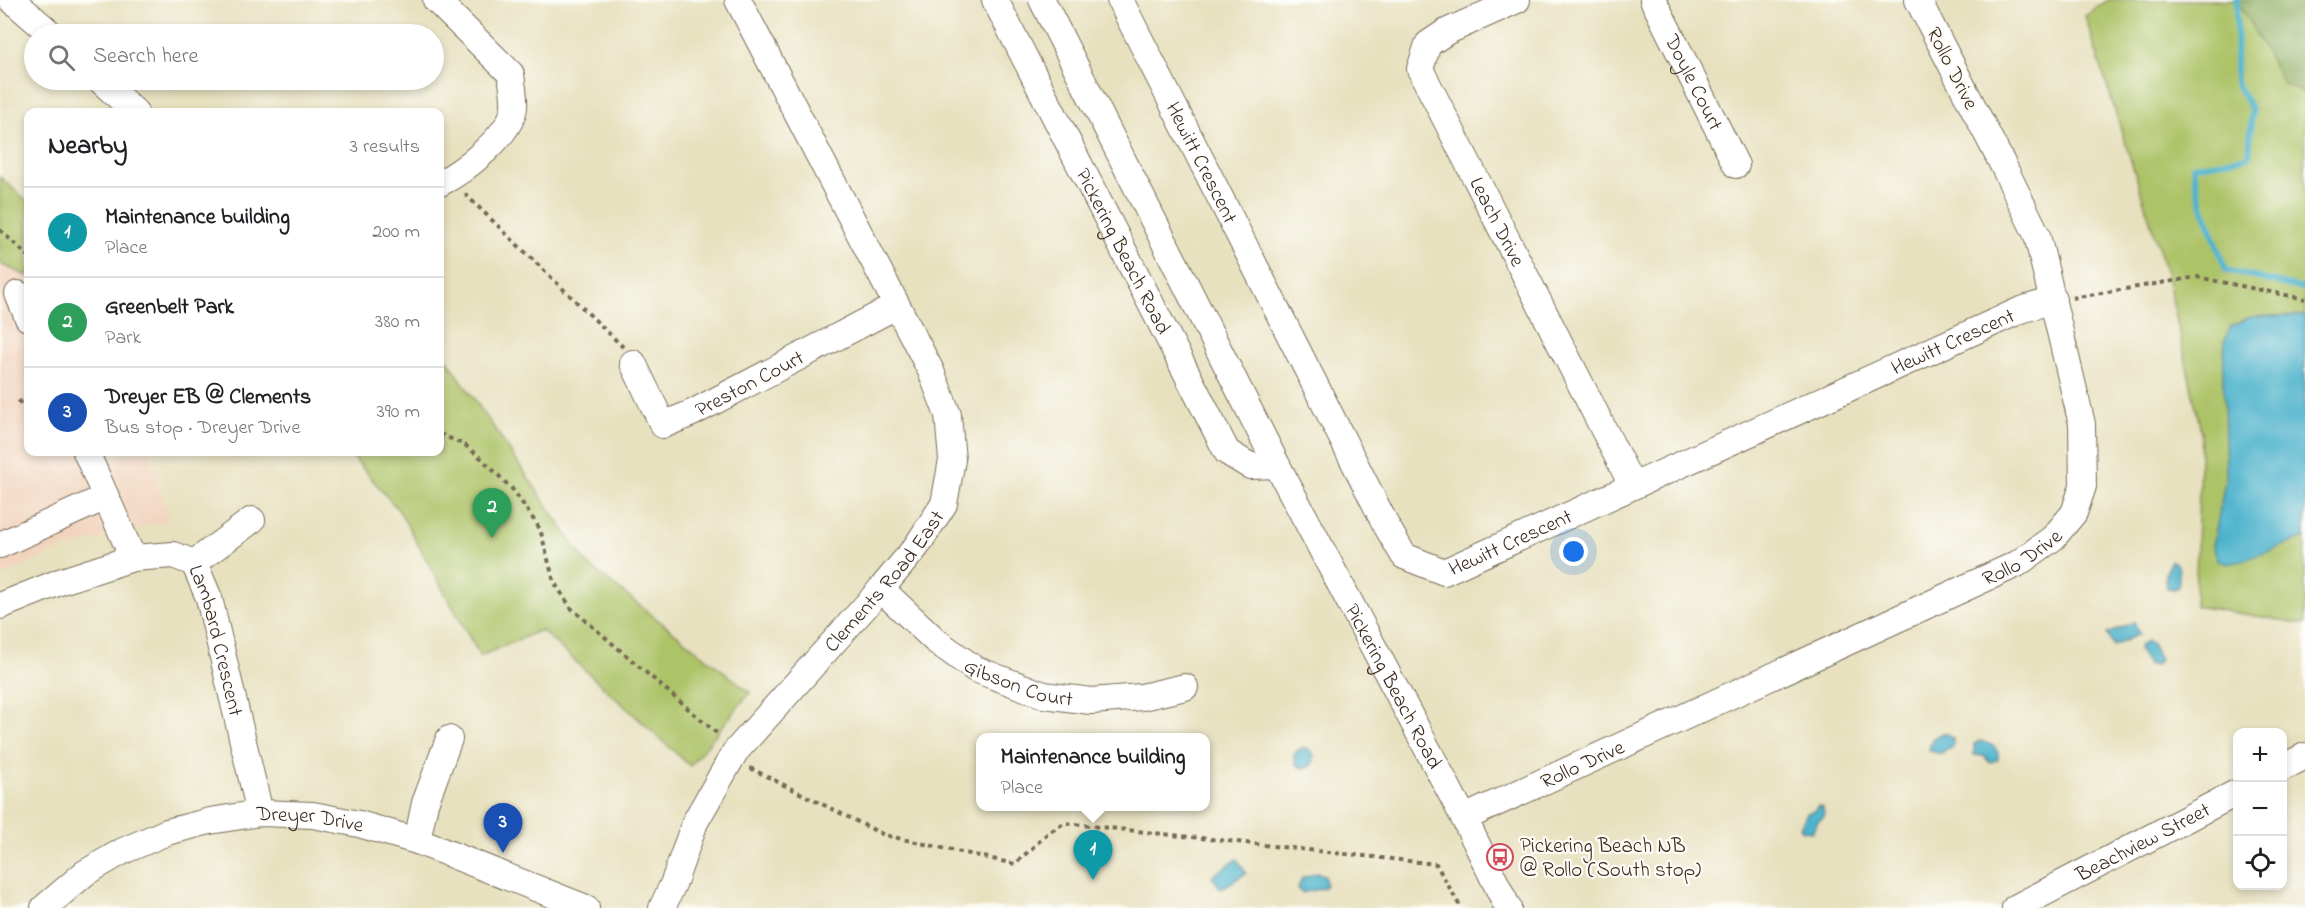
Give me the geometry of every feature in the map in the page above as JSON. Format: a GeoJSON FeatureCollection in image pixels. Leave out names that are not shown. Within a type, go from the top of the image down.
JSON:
{"type":"FeatureCollection","features":[{"type":"Feature","properties":{"kind":"street"},"geometry":{"type":"LineString","coordinates":[[12,0],[40,24]]}},
{"type":"Feature","properties":{"kind":"street"},"geometry":{"type":"LineString","coordinates":[[436,0],[512,74],[514,109],[504,131],[490,146],[444,181]]}},
{"type":"Feature","properties":{"kind":"street","name":"Clements Road East"},"geometry":{"type":"LineString","coordinates":[[662,908],[674,882],[695,822],[735,752],[881,589],[915,547],[944,504],[952,460],[948,414],[931,371],[738,0]]}},
{"type":"Feature","properties":{"kind":"street","name":"Pickering Beach Road"},"geometry":{"type":"LineString","coordinates":[[995,0],[1227,452],[1250,466],[1278,465]]}},
{"type":"Feature","properties":{"kind":"street","name":"Pickering Beach Road"},"geometry":{"type":"LineString","coordinates":[[1042,0],[1278,465],[1464,818],[1508,908]]}},
{"type":"Feature","properties":{"kind":"street","name":"Hewitt Crescent"},"geometry":{"type":"LineString","coordinates":[[1120,0],[1387,527],[1404,556],[1444,572],[2021,310],[2053,300]]}},
{"type":"Feature","properties":{"kind":"street","name":"Leach Drive"},"geometry":{"type":"LineString","coordinates":[[1517,0],[1446,32],[1428,44],[1420,69],[1632,486]]}},
{"type":"Feature","properties":{"kind":"street","name":"Doyle Court"},"geometry":{"type":"LineString","coordinates":[[1653,0],[1736,165]]}},
{"type":"Feature","properties":{"kind":"street","name":"Rollo Drive"},"geometry":{"type":"LineString","coordinates":[[1464,818],[2017,564],[2053,538],[2074,513],[2083,486],[2082,424],[2037,235],[1918,0]]}},
{"type":"Feature","properties":{"kind":"street"},"geometry":{"type":"LineString","coordinates":[[111,90],[131,108]]}},
{"type":"Feature","properties":{"kind":"street"},"geometry":{"type":"LineString","coordinates":[[18,294],[24,308]]}},
{"type":"Feature","properties":{"kind":"street","name":"Preston Court"},"geometry":{"type":"LineString","coordinates":[[633,363],[663,425],[692,413],[896,306]]}},
{"type":"Feature","properties":{"kind":"street"},"geometry":{"type":"LineString","coordinates":[[88,456],[133,558]]}},
{"type":"Feature","properties":{"kind":"street"},"geometry":{"type":"LineString","coordinates":[[0,545],[106,497]]}},
{"type":"Feature","properties":{"kind":"street"},"geometry":{"type":"LineString","coordinates":[[194,563],[252,520]]}},
{"type":"Feature","properties":{"kind":"street","name":"Lambard Crescent"},"geometry":{"type":"LineString","coordinates":[[0,606],[62,581],[133,558],[172,555],[194,563],[209,598],[260,813]]}},
{"type":"Feature","properties":{"kind":"street","name":"Gibson Court"},"geometry":{"type":"LineString","coordinates":[[881,589],[936,641],[975,669],[1044,694],[1091,701],[1142,697],[1185,687]]}},
{"type":"Feature","properties":{"kind":"street"},"geometry":{"type":"LineString","coordinates":[[417,841],[425,803],[448,739]]}},
{"type":"Feature","properties":{"kind":"street"},"geometry":{"type":"LineString","coordinates":[[2287,766],[2305,756]]}},
{"type":"Feature","properties":{"kind":"street","name":"Beachview Street"},"geometry":{"type":"LineString","coordinates":[[2015,908],[2233,795]]}},
{"type":"Feature","properties":{"kind":"street","name":"Dreyer Drive"},"geometry":{"type":"LineString","coordinates":[[44,908],[85,873],[123,851],[166,832],[210,821],[260,813],[313,815],[359,824],[417,841],[586,908]]}},
{"type":"Feature","properties":{"kind":"path"},"geometry":{"type":"LineString","coordinates":[[444,181],[621,343],[633,363]]}},
{"type":"Feature","properties":{"kind":"path"},"geometry":{"type":"LineString","coordinates":[[0,230],[24,252]]}},
{"type":"Feature","properties":{"kind":"path"},"geometry":{"type":"LineString","coordinates":[[2053,300],[2197,277],[2305,299]]}},
{"type":"Feature","properties":{"kind":"path"},"geometry":{"type":"LineString","coordinates":[[18,403],[24,399]]}},
{"type":"Feature","properties":{"kind":"path"},"geometry":{"type":"LineString","coordinates":[[444,436],[465,445],[514,491],[540,529],[554,582],[571,608],[719,735],[752,770],[884,835],[1015,864],[1047,834],[1064,823],[1436,864],[1461,908]]}},
{"type":"Feature","properties":{"kind":"shaded area"},"geometry":{"type":"Polygon","coordinates":[[[0,264],[24,274],[24,456],[150,456],[169,520],[56,551],[0,577],[0,264]]]}},
{"type":"Feature","properties":{"kind":"green space"},"geometry":{"type":"Polygon","coordinates":[[[2108,0],[2237,0],[2284,84],[2305,94],[2305,624],[2195,606],[2201,431],[2166,271],[2085,16],[2108,0]]]}},
{"type":"Feature","properties":{"kind":"green space"},"geometry":{"type":"Polygon","coordinates":[[[2237,0],[2305,0],[2305,94],[2284,84],[2237,0]]]}},
{"type":"Feature","properties":{"kind":"green space"},"geometry":{"type":"Polygon","coordinates":[[[0,177],[24,198],[24,274],[0,264],[0,177]]]}},
{"type":"Feature","properties":{"kind":"green space"},"geometry":{"type":"Polygon","coordinates":[[[444,355],[587,564],[750,692],[690,766],[541,630],[480,656],[400,512],[352,456],[444,456],[444,355]]]}},
{"type":"Feature","properties":{"kind":"water"},"geometry":{"type":"Polygon","coordinates":[[[2305,316],[2305,538],[2242,561],[2227,564],[2218,560],[2213,546],[2226,475],[2223,367],[2225,340],[2231,326],[2250,317],[2305,316]]]}},
{"type":"Feature","properties":{"kind":"water"},"geometry":{"type":"Polygon","coordinates":[[[2171,561],[2177,564],[2179,571],[2178,587],[2175,589],[2167,588],[2165,582],[2171,561]]]}},
{"type":"Feature","properties":{"kind":"water"},"geometry":{"type":"Polygon","coordinates":[[[2134,622],[2139,634],[2113,646],[2107,634],[2134,622]]]}},
{"type":"Feature","properties":{"kind":"water"},"geometry":{"type":"Polygon","coordinates":[[[2147,641],[2152,644],[2160,659],[2156,665],[2147,665],[2139,650],[2140,645],[2147,641]]]}},
{"type":"Feature","properties":{"kind":"water"},"geometry":{"type":"Polygon","coordinates":[[[1940,734],[1947,734],[1953,738],[1953,747],[1945,749],[1943,754],[1929,751],[1932,739],[1940,734]]]}},
{"type":"Feature","properties":{"kind":"water"},"geometry":{"type":"Polygon","coordinates":[[[1980,741],[1996,749],[1998,760],[1989,762],[1984,756],[1974,755],[1974,744],[1980,741]]]}},
{"type":"Feature","properties":{"kind":"water"},"geometry":{"type":"Polygon","coordinates":[[[1300,748],[1308,748],[1314,754],[1314,762],[1308,768],[1300,768],[1294,762],[1294,754],[1300,748]]]}},
{"type":"Feature","properties":{"kind":"water"},"geometry":{"type":"Polygon","coordinates":[[[1818,806],[1823,807],[1824,817],[1818,821],[1812,832],[1803,831],[1800,827],[1807,813],[1816,810],[1818,806]]]}},
{"type":"Feature","properties":{"kind":"water"},"geometry":{"type":"Polygon","coordinates":[[[1237,859],[1246,873],[1221,889],[1212,876],[1237,859]]]}},
{"type":"Feature","properties":{"kind":"water"},"geometry":{"type":"Polygon","coordinates":[[[1318,873],[1325,875],[1326,885],[1323,888],[1302,893],[1298,888],[1302,878],[1318,873]]]}},
{"type":"Feature","properties":{"kind":"waterway"},"geometry":{"type":"LineString","coordinates":[[2237,0],[2236,83],[2252,110],[2249,157],[2193,166],[2199,196],[2226,270],[2303,289],[2305,287]]}},
{"type":"Feature","properties":{"kind":"place","name":"Greenbelt Park"},"geometry":{"type":"Point","coordinates":[492,538]}},
{"type":"Feature","properties":{"kind":"place","name":"Dreyer EB @ Clements"},"geometry":{"type":"Point","coordinates":[503,853]}},
{"type":"Feature","properties":{"kind":"place","name":"Pickering Beach NB @ Rollo (South stop)"},"geometry":{"type":"Point","coordinates":[1500,857]}},
{"type":"Feature","properties":{"kind":"place","name":"Maintenance building"},"geometry":{"type":"Point","coordinates":[1093,880]}}]}
